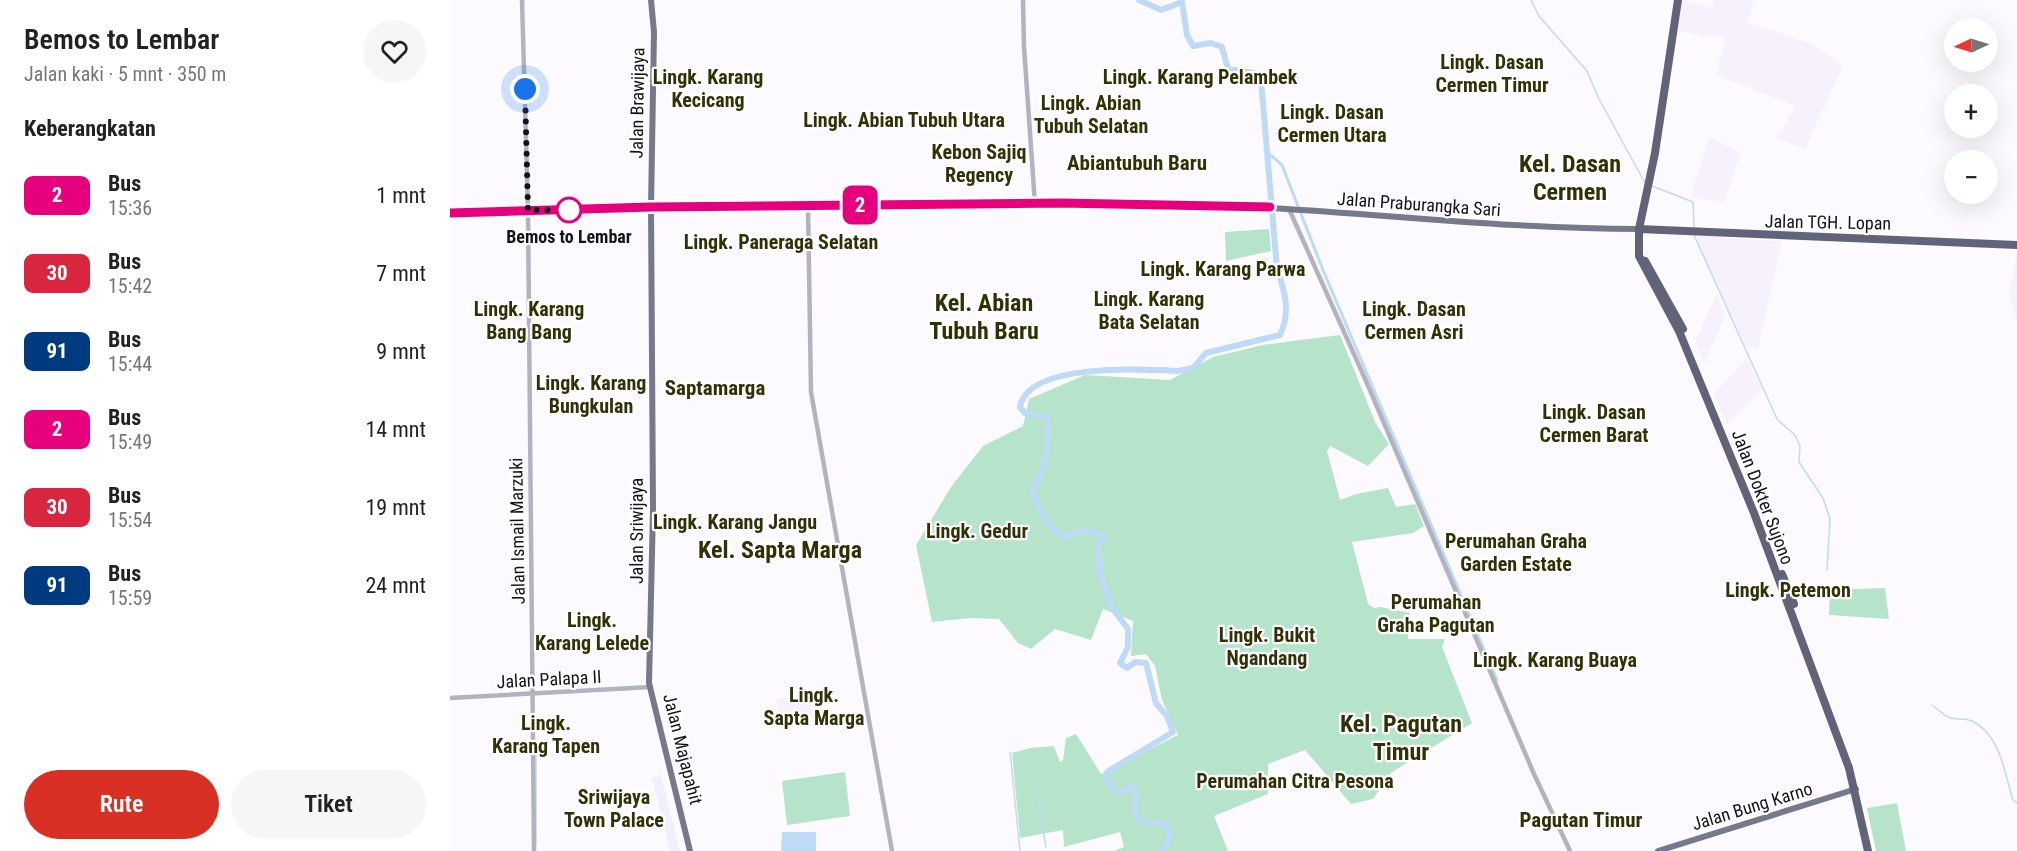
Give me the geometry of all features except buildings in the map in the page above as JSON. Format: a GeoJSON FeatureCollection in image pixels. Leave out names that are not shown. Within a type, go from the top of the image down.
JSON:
{"type":"FeatureCollection","features":[{"type":"Feature","properties":{"kind":"highway","name":"Jalan Dokter Sujono"},"geometry":{"type":"LineString","coordinates":[[1678,0],[1638,250],[1641,262],[1679,331],[1735,459],[1787,592],[1858,789],[1868,851]]}},
{"type":"Feature","properties":{"kind":"highway","name":"Jalan TGH. Lopan"},"geometry":{"type":"LineString","coordinates":[[1641,230],[2017,245]]}},
{"type":"Feature","properties":{"kind":"highway"},"geometry":{"type":"LineString","coordinates":[[1858,789],[1873,851]]}},
{"type":"Feature","properties":{"kind":"main road","name":"Jalan Brawijaya"},"geometry":{"type":"LineString","coordinates":[[651,0],[654,32],[651,207]]}},
{"type":"Feature","properties":{"kind":"main road","name":"Jalan Praburangka Sari"},"geometry":{"type":"LineString","coordinates":[[450,213],[651,207],[1035,204],[1270,207],[1385,218],[1641,230]]}},
{"type":"Feature","properties":{"kind":"main road","name":"Jalan Sriwijaya"},"geometry":{"type":"LineString","coordinates":[[651,207],[651,654]]}},
{"type":"Feature","properties":{"kind":"main road","name":"Jalan Majapahit"},"geometry":{"type":"LineString","coordinates":[[651,654],[651,687],[691,851]]}},
{"type":"Feature","properties":{"kind":"main road","name":"Jalan Bung Karno"},"geometry":{"type":"LineString","coordinates":[[1658,851],[1858,789]]}},
{"type":"Feature","properties":{"kind":"street","name":"Jalan Ismail Marzuki"},"geometry":{"type":"LineString","coordinates":[[522,0],[528,210],[534,851]]}},
{"type":"Feature","properties":{"kind":"street"},"geometry":{"type":"LineString","coordinates":[[1023,0],[1035,204]]}},
{"type":"Feature","properties":{"kind":"street"},"geometry":{"type":"LineString","coordinates":[[808,206],[811,392],[892,851]]}},
{"type":"Feature","properties":{"kind":"street"},"geometry":{"type":"LineString","coordinates":[[1295,210],[1535,777],[1570,851]]}},
{"type":"Feature","properties":{"kind":"street","name":"Jalan Palapa II"},"geometry":{"type":"LineString","coordinates":[[450,698],[651,687]]}},
{"type":"Feature","properties":{"kind":"shaded area"},"geometry":{"type":"Polygon","coordinates":[[[1681,0],[1712,7],[1714,0],[1754,0],[1747,24],[1773,30],[1809,43],[1836,59],[1842,67],[1805,149],[1776,137],[1796,106],[1716,75],[1726,38],[1678,31],[1681,0]]]}},
{"type":"Feature","properties":{"kind":"shaded area"},"geometry":{"type":"Polygon","coordinates":[[[1709,137],[1741,153],[1724,202],[1691,197],[1709,137]]]}},
{"type":"Feature","properties":{"kind":"shaded area"},"geometry":{"type":"Polygon","coordinates":[[[1698,236],[1782,241],[1758,350],[1747,348],[1697,242],[1698,236]]]}},
{"type":"Feature","properties":{"kind":"shaded area"},"geometry":{"type":"Polygon","coordinates":[[[2017,253],[2017,321],[2009,296],[2017,253]]]}},
{"type":"Feature","properties":{"kind":"shaded area"},"geometry":{"type":"Polygon","coordinates":[[[1717,293],[1725,316],[1704,363],[1695,343],[1717,293]]]}},
{"type":"Feature","properties":{"kind":"shaded area"},"geometry":{"type":"Polygon","coordinates":[[[1746,359],[1762,389],[1727,425],[1714,394],[1746,359]]]}},
{"type":"Feature","properties":{"kind":"shaded area"},"geometry":{"type":"Polygon","coordinates":[[[806,695],[809,697],[812,715],[780,720],[776,699],[806,695]]]}},
{"type":"Feature","properties":{"kind":"shaded area"},"geometry":{"type":"Polygon","coordinates":[[[661,775],[680,851],[670,851],[652,778],[661,775]]]}},
{"type":"Feature","properties":{"kind":"green space"},"geometry":{"type":"Polygon","coordinates":[[[1269,229],[1271,251],[1226,261],[1225,232],[1269,229]]]}},
{"type":"Feature","properties":{"kind":"green space"},"geometry":{"type":"Polygon","coordinates":[[[1340,335],[1376,424],[1389,444],[1368,466],[1330,446],[1327,451],[1340,500],[1356,494],[1388,488],[1396,507],[1415,504],[1424,526],[1413,533],[1352,542],[1368,604],[1374,608],[1380,607],[1410,613],[1408,639],[1445,639],[1442,647],[1472,723],[1392,772],[1373,799],[1351,804],[1305,750],[1268,764],[1268,794],[1214,816],[1228,851],[1114,851],[1124,847],[1120,832],[1064,847],[1063,830],[1020,838],[1012,753],[1030,748],[1054,746],[1060,762],[1063,760],[1066,738],[1076,734],[1101,774],[1178,735],[1162,700],[1155,666],[1146,654],[1131,656],[1133,621],[1103,609],[1091,640],[1055,629],[1031,649],[1018,643],[999,619],[971,618],[932,622],[916,545],[951,487],[983,446],[1023,426],[1029,399],[1085,375],[1170,380],[1213,357],[1263,345],[1340,335]]]}},
{"type":"Feature","properties":{"kind":"green space"},"geometry":{"type":"Polygon","coordinates":[[[1885,588],[1889,619],[1829,615],[1830,590],[1885,588]]]}},
{"type":"Feature","properties":{"kind":"green space"},"geometry":{"type":"Polygon","coordinates":[[[845,772],[850,816],[787,825],[782,781],[845,772]]]}},
{"type":"Feature","properties":{"kind":"green space"},"geometry":{"type":"Polygon","coordinates":[[[1897,803],[1906,851],[1876,851],[1867,808],[1897,803]]]}},
{"type":"Feature","properties":{"kind":"water"},"geometry":{"type":"Polygon","coordinates":[[[782,832],[816,832],[816,851],[781,851],[782,832]]]}},
{"type":"Feature","properties":{"kind":"waterway"},"geometry":{"type":"LineString","coordinates":[[1139,0],[1161,10],[1182,2],[1187,35],[1193,46],[1211,43],[1222,47],[1228,69],[1255,73],[1261,80],[1277,269],[1286,310],[1280,335],[1206,353],[1193,368],[1178,371],[1141,369],[1090,371],[1065,375],[1043,382],[1028,392],[1020,407],[1025,413],[1047,417],[1048,421],[1045,464],[1032,489],[1037,504],[1048,522],[1064,538],[1086,531],[1096,532],[1106,538],[1098,542],[1100,572],[1113,609],[1128,629],[1128,647],[1120,663],[1127,668],[1135,662],[1146,663],[1156,703],[1167,716],[1173,732],[1107,772],[1108,782],[1114,790],[1120,793],[1132,786],[1136,791],[1135,813],[1140,822],[1166,825],[1171,836],[1164,851]]}},
{"type":"Feature","properties":{"kind":"waterway"},"geometry":{"type":"LineString","coordinates":[[1531,0],[1539,16],[1587,71],[1598,97],[1645,183]]}},
{"type":"Feature","properties":{"kind":"waterway"},"geometry":{"type":"LineString","coordinates":[[1265,150],[1282,165],[1323,270],[1497,680]]}},
{"type":"Feature","properties":{"kind":"waterway"},"geometry":{"type":"LineString","coordinates":[[1652,186],[1693,202],[1694,228]]}},
{"type":"Feature","properties":{"kind":"waterway"},"geometry":{"type":"LineString","coordinates":[[1694,235],[1777,419],[1795,435],[1800,446],[1799,462],[1823,498],[1830,519],[1827,570]]}},
{"type":"Feature","properties":{"kind":"waterway"},"geometry":{"type":"LineString","coordinates":[[1932,705],[1944,715],[1974,722],[1990,737],[2000,756],[2013,800],[2017,803]]}},
{"type":"Feature","properties":{"kind":"waterway"},"geometry":{"type":"LineString","coordinates":[[536,750],[536,844]]}},
{"type":"Feature","properties":{"kind":"waterway"},"geometry":{"type":"LineString","coordinates":[[1010,752],[1020,851]]}},
{"type":"Feature","properties":{"kind":"waterway"},"geometry":{"type":"LineString","coordinates":[[1037,794],[1046,847]]}},
{"type":"Feature","properties":{"kind":"bus line","name":"2"},"geometry":{"type":"LineString","coordinates":[[450,213],[651,207],[1061,203],[1241,204],[1270,207]]}},
{"type":"Feature","properties":{"kind":"place","name":"Bemos to Lembar"},"geometry":{"type":"Point","coordinates":[569,210]}},
{"type":"Feature","properties":{"kind":"district","name":"Lingk. Dasan Cermen Timur"},"geometry":{"type":"Point","coordinates":[1492,74]}},
{"type":"Feature","properties":{"kind":"district","name":"Lingk. Karang Pelambek"},"geometry":{"type":"Point","coordinates":[1200,77]}},
{"type":"Feature","properties":{"kind":"district","name":"Lingk. Karang Kecicang"},"geometry":{"type":"Point","coordinates":[708,88]}},
{"type":"Feature","properties":{"kind":"district","name":"Lingk. Abian Tubuh Selatan"},"geometry":{"type":"Point","coordinates":[1091,114]}},
{"type":"Feature","properties":{"kind":"district","name":"Lingk. Abian Tubuh Utara"},"geometry":{"type":"Point","coordinates":[904,120]}},
{"type":"Feature","properties":{"kind":"district","name":"Lingk. Dasan Cermen Utara"},"geometry":{"type":"Point","coordinates":[1332,124]}},
{"type":"Feature","properties":{"kind":"district","name":"Abiantubuh Baru"},"geometry":{"type":"Point","coordinates":[1137,163]}},
{"type":"Feature","properties":{"kind":"district","name":"Kebon Sajiq Regency"},"geometry":{"type":"Point","coordinates":[979,164]}},
{"type":"Feature","properties":{"kind":"district","name":"Kel. Dasan Cermen"},"geometry":{"type":"Point","coordinates":[1570,178]}},
{"type":"Feature","properties":{"kind":"district","name":"Lingk. Paneraga Selatan"},"geometry":{"type":"Point","coordinates":[781,242]}},
{"type":"Feature","properties":{"kind":"district","name":"Lingk. Karang Parwa"},"geometry":{"type":"Point","coordinates":[1223,269]}},
{"type":"Feature","properties":{"kind":"district","name":"Lingk. Karang Bata Selatan"},"geometry":{"type":"Point","coordinates":[1149,310]}},
{"type":"Feature","properties":{"kind":"district","name":"Kel. Abian Tubuh Baru"},"geometry":{"type":"Point","coordinates":[984,317]}},
{"type":"Feature","properties":{"kind":"district","name":"Lingk. Karang Bang Bang"},"geometry":{"type":"Point","coordinates":[529,320]}},
{"type":"Feature","properties":{"kind":"district","name":"Lingk. Dasan Cermen Asri"},"geometry":{"type":"Point","coordinates":[1414,320]}},
{"type":"Feature","properties":{"kind":"district","name":"Saptamarga"},"geometry":{"type":"Point","coordinates":[715,388]}},
{"type":"Feature","properties":{"kind":"district","name":"Lingk. Karang Bungkulan"},"geometry":{"type":"Point","coordinates":[591,394]}},
{"type":"Feature","properties":{"kind":"district","name":"Lingk. Dasan Cermen Barat"},"geometry":{"type":"Point","coordinates":[1594,424]}},
{"type":"Feature","properties":{"kind":"district","name":"Lingk. Karang Jangu"},"geometry":{"type":"Point","coordinates":[735,522]}},
{"type":"Feature","properties":{"kind":"district","name":"Lingk. Gedur"},"geometry":{"type":"Point","coordinates":[977,531]}},
{"type":"Feature","properties":{"kind":"district","name":"Kel. Sapta Marga"},"geometry":{"type":"Point","coordinates":[780,550]}},
{"type":"Feature","properties":{"kind":"district","name":"Perumahan Graha Garden Estate"},"geometry":{"type":"Point","coordinates":[1516,552]}},
{"type":"Feature","properties":{"kind":"district","name":"Lingk. Petemon"},"geometry":{"type":"Point","coordinates":[1788,590]}},
{"type":"Feature","properties":{"kind":"district","name":"Perumahan Graha Pagutan"},"geometry":{"type":"Point","coordinates":[1436,614]}},
{"type":"Feature","properties":{"kind":"district","name":"Lingk. Karang Lelede"},"geometry":{"type":"Point","coordinates":[592,632]}},
{"type":"Feature","properties":{"kind":"district","name":"Lingk. Bukit Ngandang"},"geometry":{"type":"Point","coordinates":[1267,646]}},
{"type":"Feature","properties":{"kind":"district","name":"Lingk. Karang Buaya"},"geometry":{"type":"Point","coordinates":[1555,660]}},
{"type":"Feature","properties":{"kind":"district","name":"Lingk. Sapta Marga"},"geometry":{"type":"Point","coordinates":[814,706]}},
{"type":"Feature","properties":{"kind":"district","name":"Lingk. Karang Tapen"},"geometry":{"type":"Point","coordinates":[546,734]}},
{"type":"Feature","properties":{"kind":"district","name":"Kel. Pagutan Timur"},"geometry":{"type":"Point","coordinates":[1401,738]}},
{"type":"Feature","properties":{"kind":"district","name":"Perumahan Citra Pesona"},"geometry":{"type":"Point","coordinates":[1295,781]}},
{"type":"Feature","properties":{"kind":"district","name":"Sriwijaya Town Palace"},"geometry":{"type":"Point","coordinates":[614,808]}},
{"type":"Feature","properties":{"kind":"district","name":"Pagutan Timur"},"geometry":{"type":"Point","coordinates":[1581,820]}},
{"type":"Feature","properties":{"kind":"route"},"geometry":{"type":"LineString","coordinates":[[525,89],[528,210],[569,210]]}}]}
